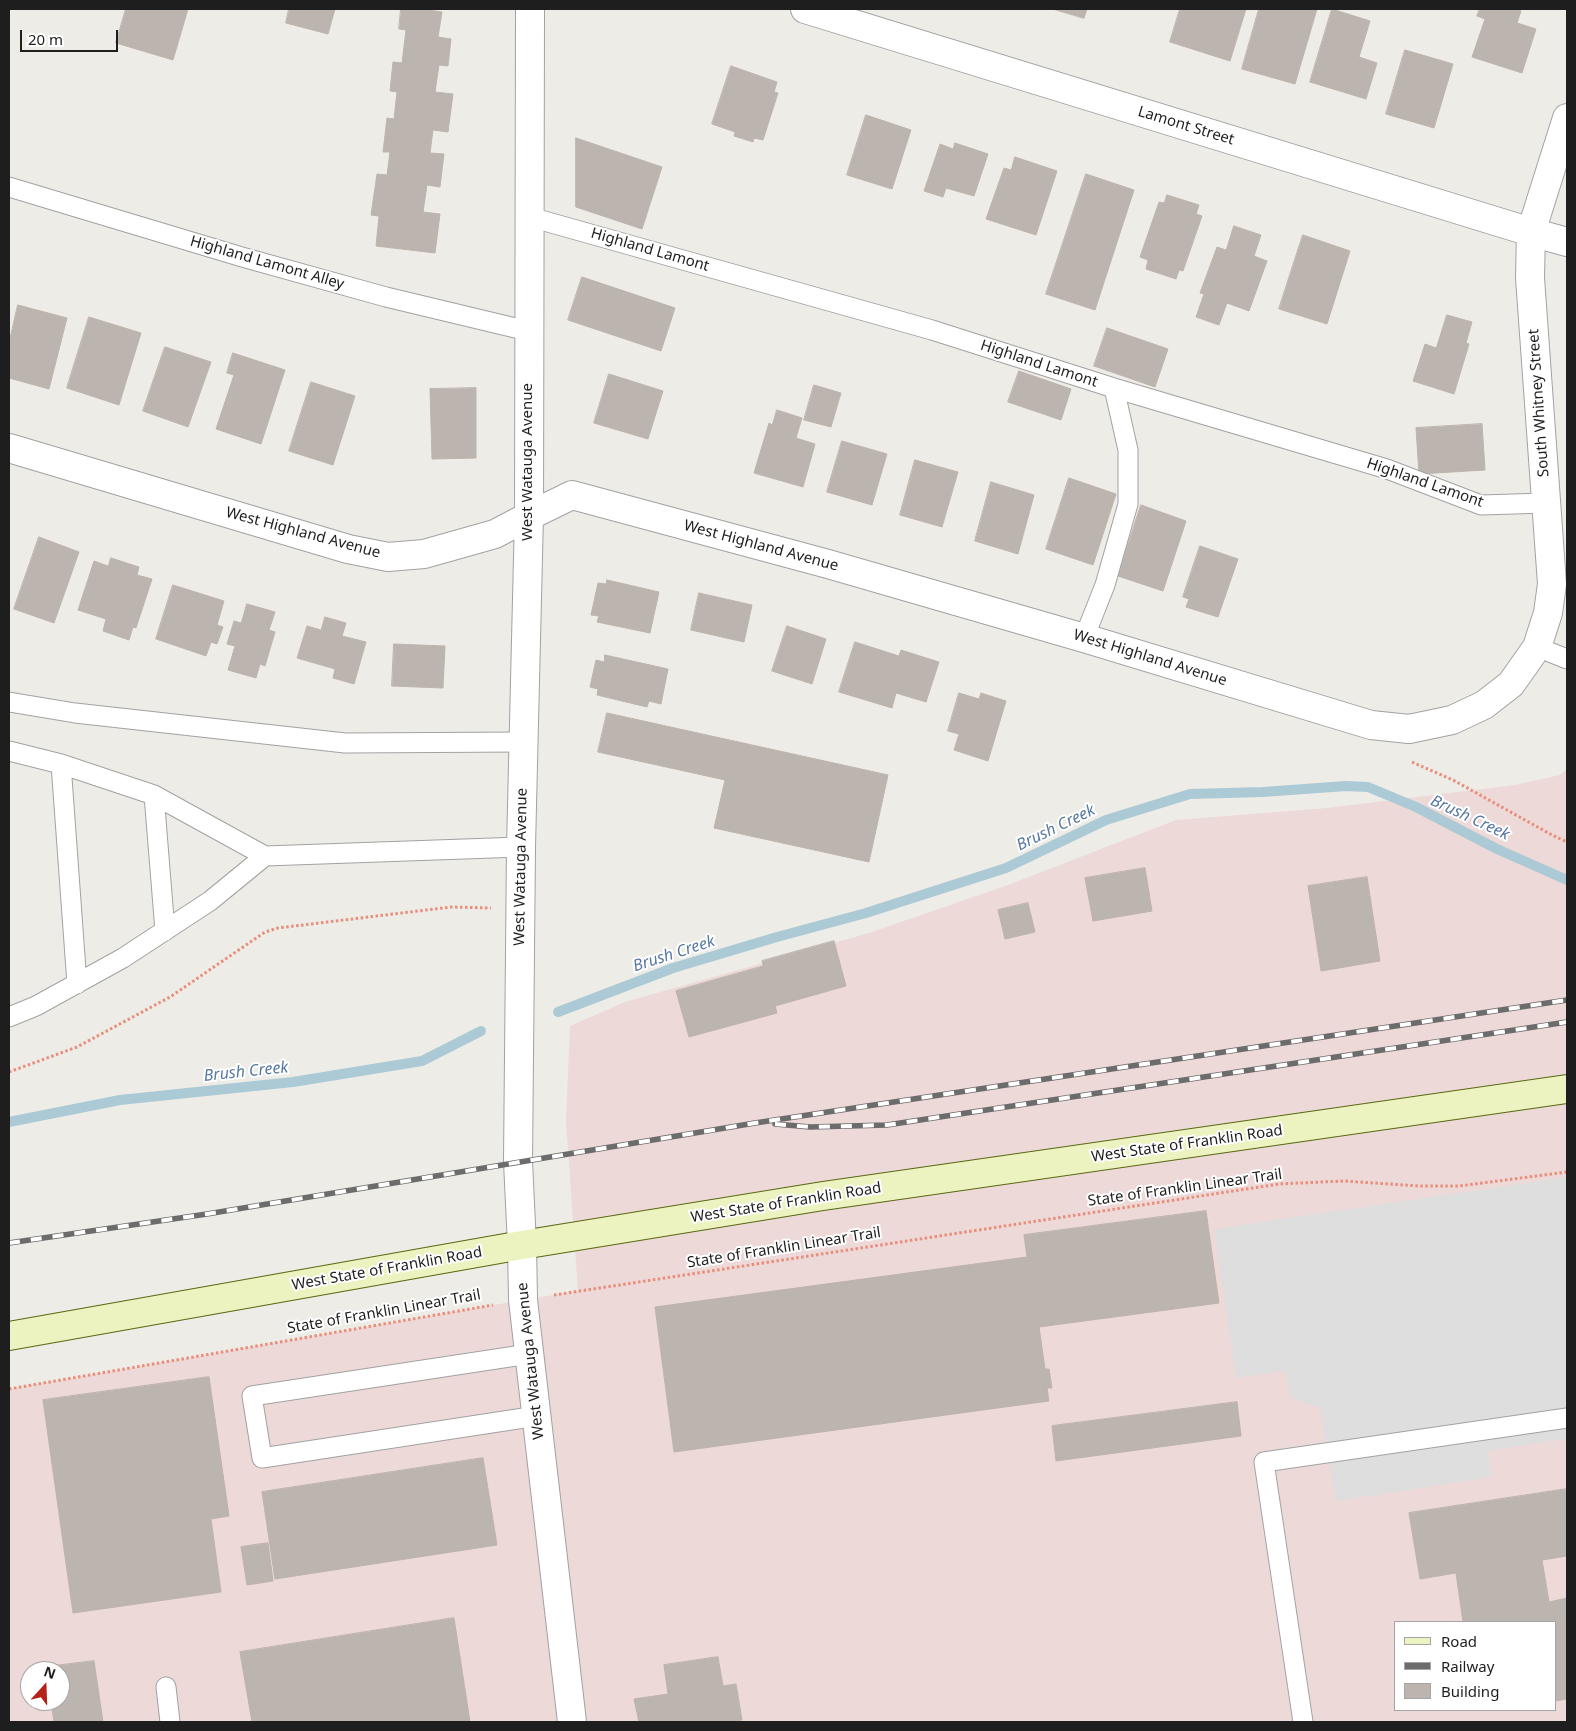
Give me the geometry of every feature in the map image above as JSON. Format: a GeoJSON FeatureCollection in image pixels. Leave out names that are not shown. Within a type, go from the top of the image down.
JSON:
{"type":"FeatureCollection","features":[{"type":"Feature","properties":{"kind":"main road","name":"West State of Franklin Road"},"geometry":{"type":"LineString","coordinates":[[9,1336],[522,1245],[823,1196],[1567,1089]]}},
{"type":"Feature","properties":{"kind":"street","name":"West Watauga Avenue"},"geometry":{"type":"LineString","coordinates":[[530,9],[529,516],[521,847],[518,1162],[523,1300],[572,1722]]}},
{"type":"Feature","properties":{"kind":"street","name":"Lamont Street"},"geometry":{"type":"LineString","coordinates":[[805,9],[1567,242]]}},
{"type":"Feature","properties":{"kind":"street","name":"South Whitney Street"},"geometry":{"type":"LineString","coordinates":[[1511,684],[1537,646],[1548,613],[1552,584],[1530,278],[1531,232],[1567,118]]}},
{"type":"Feature","properties":{"kind":"street","name":"West Highland Avenue"},"geometry":{"type":"LineString","coordinates":[[9,448],[348,549],[388,557],[424,554],[495,534],[572,495],[828,564],[1084,638],[1371,725],[1409,728],[1452,720],[1484,704],[1511,684]]}},
{"type":"Feature","properties":{"kind":"lane","name":"Highland Lamont Alley"},"geometry":{"type":"LineString","coordinates":[[9,187],[386,297],[528,331]]}},
{"type":"Feature","properties":{"kind":"lane","name":"Highland Lamont"},"geometry":{"type":"LineString","coordinates":[[530,217],[932,330],[1114,388],[1387,469],[1481,505],[1546,503]]}},
{"type":"Feature","properties":{"kind":"lane"},"geometry":{"type":"LineString","coordinates":[[1084,638],[1105,585],[1128,504],[1128,450],[1114,388]]}},
{"type":"Feature","properties":{"kind":"lane"},"geometry":{"type":"LineString","coordinates":[[1537,646],[1567,660]]}},
{"type":"Feature","properties":{"kind":"lane"},"geometry":{"type":"LineString","coordinates":[[9,702],[75,713],[345,743],[523,742]]}},
{"type":"Feature","properties":{"kind":"lane"},"geometry":{"type":"LineString","coordinates":[[9,751],[61,764],[154,795],[265,856],[521,847]]}},
{"type":"Feature","properties":{"kind":"lane"},"geometry":{"type":"LineString","coordinates":[[61,764],[77,984]]}},
{"type":"Feature","properties":{"kind":"lane"},"geometry":{"type":"LineString","coordinates":[[154,795],[165,931]]}},
{"type":"Feature","properties":{"kind":"lane"},"geometry":{"type":"LineString","coordinates":[[9,1017],[36,1006],[123,958],[210,901],[265,856]]}},
{"type":"Feature","properties":{"kind":"lane"},"geometry":{"type":"LineString","coordinates":[[529,1354],[252,1396],[262,1458],[536,1416]]}},
{"type":"Feature","properties":{"kind":"lane"},"geometry":{"type":"LineString","coordinates":[[1303,1722],[1264,1462],[1567,1418]]}},
{"type":"Feature","properties":{"kind":"lane"},"geometry":{"type":"LineString","coordinates":[[166,1687],[170,1722]]}},
{"type":"Feature","properties":{"kind":"path"},"geometry":{"type":"LineString","coordinates":[[1412,762],[1453,780],[1567,842]]}},
{"type":"Feature","properties":{"kind":"path"},"geometry":{"type":"LineString","coordinates":[[9,1072],[77,1047],[170,997],[265,932],[278,928],[450,907],[520,908]]}},
{"type":"Feature","properties":{"kind":"path","name":"State of Franklin Linear Trail"},"geometry":{"type":"LineString","coordinates":[[9,1389],[523,1300],[1279,1184],[1344,1181],[1419,1186],[1459,1186],[1567,1172]]}},
{"type":"Feature","properties":{"kind":"shaded area"},"geometry":{"type":"Polygon","coordinates":[[[1567,769],[1567,1722],[9,1722],[9,1389],[578,1291],[566,1121],[570,1026],[625,1002],[869,933],[1008,885],[1176,820],[1327,808],[1515,785],[1560,775],[1567,769]]]}},
{"type":"Feature","properties":{"kind":"shaded area"},"geometry":{"type":"Polygon","coordinates":[[[1567,1177],[1567,1444],[1566,1439],[1488,1451],[1491,1477],[1336,1501],[1320,1408],[1291,1398],[1285,1371],[1236,1378],[1214,1229],[1567,1177]]]}},
{"type":"Feature","properties":{"kind":"building"},"geometry":{"type":"Polygon","coordinates":[[[126,9],[188,9],[173,60],[116,43],[126,9]]]}},
{"type":"Feature","properties":{"kind":"building"},"geometry":{"type":"Polygon","coordinates":[[[289,9],[335,9],[328,34],[286,23],[289,9]]]}},
{"type":"Feature","properties":{"kind":"building"},"geometry":{"type":"Polygon","coordinates":[[[401,9],[442,12],[438,37],[451,39],[448,66],[439,65],[435,92],[453,94],[448,132],[433,130],[430,153],[444,154],[440,187],[427,185],[423,212],[440,214],[435,253],[376,246],[379,216],[371,215],[377,174],[387,175],[390,152],[383,152],[387,118],[394,119],[397,92],[390,91],[393,62],[402,63],[406,30],[399,29],[401,9]]]}},
{"type":"Feature","properties":{"kind":"building"},"geometry":{"type":"Polygon","coordinates":[[[1053,9],[1087,9],[1084,18],[1053,9]]]}},
{"type":"Feature","properties":{"kind":"building"},"geometry":{"type":"Polygon","coordinates":[[[1180,9],[1246,9],[1230,61],[1170,42],[1180,9]]]}},
{"type":"Feature","properties":{"kind":"building"},"geometry":{"type":"Polygon","coordinates":[[[1259,9],[1317,9],[1295,84],[1242,69],[1259,9]]]}},
{"type":"Feature","properties":{"kind":"building"},"geometry":{"type":"Polygon","coordinates":[[[1332,9],[1370,21],[1359,57],[1377,63],[1366,99],[1310,82],[1332,9]]]}},
{"type":"Feature","properties":{"kind":"building"},"geometry":{"type":"Polygon","coordinates":[[[1480,9],[1514,9],[1521,11],[1517,23],[1536,29],[1522,73],[1472,57],[1485,19],[1477,16],[1480,9]]]}},
{"type":"Feature","properties":{"kind":"building"},"geometry":{"type":"Polygon","coordinates":[[[1405,50],[1453,64],[1434,128],[1386,114],[1405,50]]]}},
{"type":"Feature","properties":{"kind":"building"},"geometry":{"type":"Polygon","coordinates":[[[731,66],[777,82],[774,92],[778,93],[763,140],[754,138],[753,142],[734,136],[735,132],[712,124],[731,66]]]}},
{"type":"Feature","properties":{"kind":"building"},"geometry":{"type":"Polygon","coordinates":[[[866,115],[911,130],[892,189],[847,175],[866,115]]]}},
{"type":"Feature","properties":{"kind":"building"},"geometry":{"type":"Polygon","coordinates":[[[576,138],[662,167],[642,229],[576,207],[576,138]]]}},
{"type":"Feature","properties":{"kind":"building"},"geometry":{"type":"Polygon","coordinates":[[[955,143],[988,154],[974,196],[946,188],[943,197],[924,191],[940,144],[953,149],[955,143]]]}},
{"type":"Feature","properties":{"kind":"building"},"geometry":{"type":"Polygon","coordinates":[[[1015,157],[1057,171],[1036,235],[986,219],[1004,168],[1011,170],[1015,157]]]}},
{"type":"Feature","properties":{"kind":"building"},"geometry":{"type":"Polygon","coordinates":[[[1086,174],[1134,190],[1095,310],[1046,294],[1086,174]]]}},
{"type":"Feature","properties":{"kind":"building"},"geometry":{"type":"Polygon","coordinates":[[[1167,195],[1199,205],[1196,214],[1202,216],[1183,271],[1179,270],[1176,279],[1146,269],[1148,260],[1140,257],[1159,202],[1164,203],[1167,195]]]}},
{"type":"Feature","properties":{"kind":"building"},"geometry":{"type":"Polygon","coordinates":[[[1234,226],[1261,235],[1254,256],[1267,261],[1249,311],[1227,303],[1219,325],[1196,317],[1204,294],[1200,293],[1217,247],[1226,250],[1234,226]]]}},
{"type":"Feature","properties":{"kind":"building"},"geometry":{"type":"Polygon","coordinates":[[[1303,235],[1350,251],[1327,324],[1279,309],[1303,235]]]}},
{"type":"Feature","properties":{"kind":"building"},"geometry":{"type":"Polygon","coordinates":[[[582,277],[675,308],[661,351],[568,320],[582,277]]]}},
{"type":"Feature","properties":{"kind":"building"},"geometry":{"type":"Polygon","coordinates":[[[18,305],[67,318],[49,389],[9,378],[9,343],[18,305]]]}},
{"type":"Feature","properties":{"kind":"building"},"geometry":{"type":"Polygon","coordinates":[[[1447,315],[1472,322],[1466,343],[1469,344],[1454,394],[1413,381],[1425,344],[1436,348],[1447,315]]]}},
{"type":"Feature","properties":{"kind":"building"},"geometry":{"type":"Polygon","coordinates":[[[89,317],[141,333],[119,405],[67,388],[89,317]]]}},
{"type":"Feature","properties":{"kind":"building"},"geometry":{"type":"Polygon","coordinates":[[[1107,328],[1168,349],[1155,387],[1094,366],[1107,328]]]}},
{"type":"Feature","properties":{"kind":"building"},"geometry":{"type":"Polygon","coordinates":[[[165,347],[211,362],[188,427],[143,411],[165,347]]]}},
{"type":"Feature","properties":{"kind":"building"},"geometry":{"type":"Polygon","coordinates":[[[233,353],[285,370],[261,444],[216,429],[234,375],[227,373],[233,353]]]}},
{"type":"Feature","properties":{"kind":"building"},"geometry":{"type":"Polygon","coordinates":[[[1019,371],[1071,389],[1061,420],[1008,402],[1019,371]]]}},
{"type":"Feature","properties":{"kind":"building"},"geometry":{"type":"Polygon","coordinates":[[[609,374],[663,391],[648,439],[594,423],[609,374]]]}},
{"type":"Feature","properties":{"kind":"building"},"geometry":{"type":"Polygon","coordinates":[[[311,382],[355,396],[333,465],[289,451],[311,382]]]}},
{"type":"Feature","properties":{"kind":"building"},"geometry":{"type":"Polygon","coordinates":[[[814,385],[841,393],[831,427],[804,420],[814,385]]]}},
{"type":"Feature","properties":{"kind":"building"},"geometry":{"type":"Polygon","coordinates":[[[476,388],[476,458],[432,459],[430,389],[476,388]]]}},
{"type":"Feature","properties":{"kind":"building"},"geometry":{"type":"Polygon","coordinates":[[[777,410],[802,418],[796,438],[815,444],[803,487],[754,473],[769,423],[772,425],[777,410]]]}},
{"type":"Feature","properties":{"kind":"building"},"geometry":{"type":"Polygon","coordinates":[[[1482,424],[1485,470],[1419,474],[1416,428],[1482,424]]]}},
{"type":"Feature","properties":{"kind":"building"},"geometry":{"type":"Polygon","coordinates":[[[842,441],[887,454],[872,505],[827,492],[842,441]]]}},
{"type":"Feature","properties":{"kind":"building"},"geometry":{"type":"Polygon","coordinates":[[[915,460],[958,472],[942,527],[900,515],[915,460]]]}},
{"type":"Feature","properties":{"kind":"building"},"geometry":{"type":"Polygon","coordinates":[[[1069,478],[1116,494],[1093,565],[1046,549],[1069,478]]]}},
{"type":"Feature","properties":{"kind":"building"},"geometry":{"type":"Polygon","coordinates":[[[991,482],[1034,495],[1018,554],[975,541],[991,482]]]}},
{"type":"Feature","properties":{"kind":"building"},"geometry":{"type":"Polygon","coordinates":[[[1141,505],[1186,521],[1163,591],[1118,576],[1141,505]]]}},
{"type":"Feature","properties":{"kind":"building"},"geometry":{"type":"Polygon","coordinates":[[[39,537],[79,552],[54,623],[14,609],[39,537]]]}},
{"type":"Feature","properties":{"kind":"building"},"geometry":{"type":"Polygon","coordinates":[[[1200,546],[1238,559],[1218,617],[1186,607],[1189,599],[1183,597],[1200,546]]]}},
{"type":"Feature","properties":{"kind":"building"},"geometry":{"type":"Polygon","coordinates":[[[111,558],[139,567],[137,575],[152,579],[136,628],[133,627],[129,640],[103,631],[106,619],[78,610],[94,561],[108,566],[111,558]]]}},
{"type":"Feature","properties":{"kind":"building"},"geometry":{"type":"Polygon","coordinates":[[[607,580],[659,592],[650,633],[597,622],[599,616],[591,615],[598,583],[606,584],[607,580]]]}},
{"type":"Feature","properties":{"kind":"building"},"geometry":{"type":"Polygon","coordinates":[[[173,585],[224,601],[217,625],[223,627],[217,644],[211,642],[206,656],[156,639],[173,585]]]}},
{"type":"Feature","properties":{"kind":"building"},"geometry":{"type":"Polygon","coordinates":[[[699,593],[752,605],[744,642],[691,630],[699,593]]]}},
{"type":"Feature","properties":{"kind":"building"},"geometry":{"type":"Polygon","coordinates":[[[247,604],[275,612],[269,630],[275,632],[265,666],[260,664],[256,678],[228,670],[235,646],[227,644],[234,621],[241,623],[247,604]]]}},
{"type":"Feature","properties":{"kind":"building"},"geometry":{"type":"Polygon","coordinates":[[[325,617],[346,623],[342,636],[366,642],[354,684],[333,678],[335,669],[297,658],[307,626],[321,630],[325,617]]]}},
{"type":"Feature","properties":{"kind":"building"},"geometry":{"type":"Polygon","coordinates":[[[787,626],[826,639],[812,684],[772,671],[787,626]]]}},
{"type":"Feature","properties":{"kind":"building"},"geometry":{"type":"Polygon","coordinates":[[[855,642],[899,656],[901,650],[939,662],[926,702],[896,693],[892,708],[839,692],[855,642]]]}},
{"type":"Feature","properties":{"kind":"building"},"geometry":{"type":"Polygon","coordinates":[[[394,644],[445,646],[443,688],[392,686],[394,644]]]}},
{"type":"Feature","properties":{"kind":"building"},"geometry":{"type":"Polygon","coordinates":[[[605,655],[668,669],[661,704],[649,701],[647,707],[597,695],[598,689],[590,687],[596,660],[604,662],[605,655]]]}},
{"type":"Feature","properties":{"kind":"building"},"geometry":{"type":"Polygon","coordinates":[[[959,693],[979,699],[981,693],[1006,701],[988,761],[954,750],[959,734],[948,731],[959,693]]]}},
{"type":"Feature","properties":{"kind":"building"},"geometry":{"type":"Polygon","coordinates":[[[607,713],[888,775],[869,862],[714,828],[725,780],[598,752],[607,713]]]}},
{"type":"Feature","properties":{"kind":"building"},"geometry":{"type":"Polygon","coordinates":[[[1145,868],[1152,911],[1093,921],[1085,878],[1145,868]]]}},
{"type":"Feature","properties":{"kind":"building"},"geometry":{"type":"Polygon","coordinates":[[[1367,877],[1380,961],[1321,971],[1308,886],[1367,877]]]}},
{"type":"Feature","properties":{"kind":"building"},"geometry":{"type":"Polygon","coordinates":[[[1028,903],[1035,932],[1005,939],[998,910],[1028,903]]]}},
{"type":"Feature","properties":{"kind":"building"},"geometry":{"type":"Polygon","coordinates":[[[834,941],[846,986],[775,1006],[762,961],[834,941]]]}},
{"type":"Feature","properties":{"kind":"building"},"geometry":{"type":"Polygon","coordinates":[[[764,966],[777,1013],[689,1037],[676,991],[764,966]]]}},
{"type":"Feature","properties":{"kind":"building"},"geometry":{"type":"Polygon","coordinates":[[[1206,1211],[1219,1303],[1039,1327],[1045,1369],[1049,1369],[1052,1388],[1047,1388],[1049,1401],[674,1452],[655,1307],[1027,1257],[1024,1235],[1206,1211]]]}},
{"type":"Feature","properties":{"kind":"building"},"geometry":{"type":"Polygon","coordinates":[[[209,1377],[229,1516],[211,1519],[221,1592],[73,1613],[43,1400],[209,1377]]]}},
{"type":"Feature","properties":{"kind":"building"},"geometry":{"type":"Polygon","coordinates":[[[1237,1402],[1241,1436],[1056,1461],[1052,1426],[1237,1402]]]}},
{"type":"Feature","properties":{"kind":"building"},"geometry":{"type":"Polygon","coordinates":[[[483,1458],[497,1545],[275,1579],[262,1492],[483,1458]]]}},
{"type":"Feature","properties":{"kind":"building"},"geometry":{"type":"Polygon","coordinates":[[[1567,1489],[1567,1556],[1542,1560],[1549,1602],[1567,1598],[1567,1699],[1556,1701],[1556,1621],[1463,1621],[1456,1573],[1420,1579],[1409,1513],[1567,1489]]]}},
{"type":"Feature","properties":{"kind":"building"},"geometry":{"type":"Polygon","coordinates":[[[268,1543],[273,1581],[247,1585],[241,1547],[268,1543]]]}},
{"type":"Feature","properties":{"kind":"building"},"geometry":{"type":"Polygon","coordinates":[[[454,1618],[470,1722],[252,1722],[240,1652],[454,1618]]]}},
{"type":"Feature","properties":{"kind":"building"},"geometry":{"type":"Polygon","coordinates":[[[718,1657],[723,1686],[736,1684],[742,1720],[729,1722],[639,1722],[634,1699],[668,1694],[664,1665],[718,1657]]]}},
{"type":"Feature","properties":{"kind":"building"},"geometry":{"type":"Polygon","coordinates":[[[94,1661],[103,1722],[54,1722],[52,1711],[70,1711],[70,1664],[94,1661]]]}},
{"type":"Feature","properties":{"kind":"waterway","name":"Brush Creek"},"geometry":{"type":"LineString","coordinates":[[558,1012],[673,968],[866,913],[1006,868],[1106,820],[1190,794],[1263,792],[1346,786],[1368,787],[1416,807],[1497,849],[1567,880]]}},
{"type":"Feature","properties":{"kind":"waterway","name":"Brush Creek"},"geometry":{"type":"LineString","coordinates":[[9,1122],[120,1100],[293,1082],[422,1061],[481,1031]]}},
{"type":"Feature","properties":{"kind":"railway"},"geometry":{"type":"LineString","coordinates":[[9,1243],[207,1214],[755,1123],[1567,1000]]}},
{"type":"Feature","properties":{"kind":"railway"},"geometry":{"type":"LineString","coordinates":[[775,1124],[810,1127],[887,1125],[1567,1022]]}}]}
